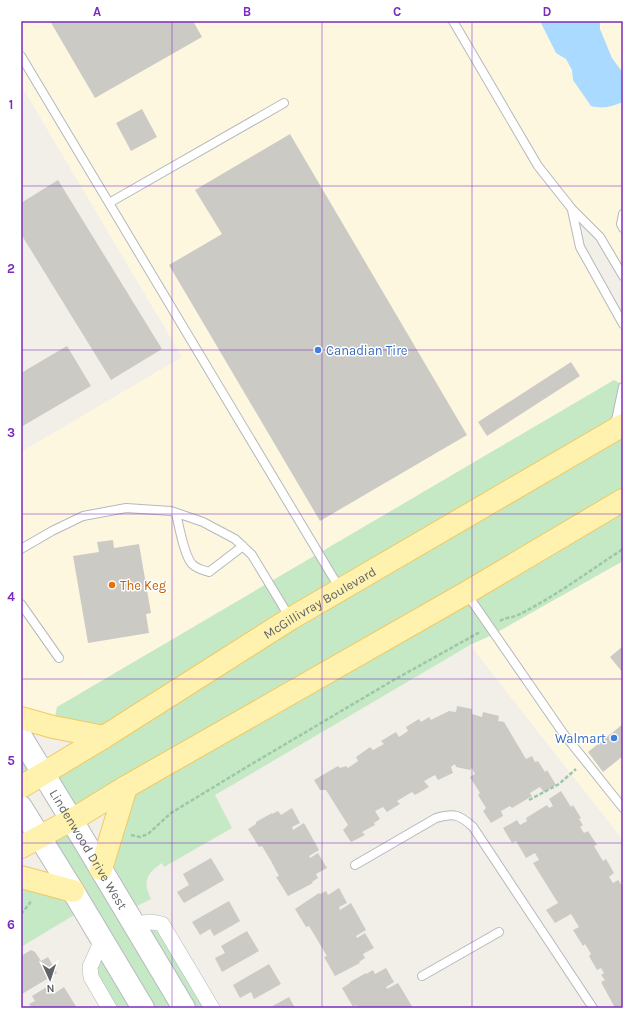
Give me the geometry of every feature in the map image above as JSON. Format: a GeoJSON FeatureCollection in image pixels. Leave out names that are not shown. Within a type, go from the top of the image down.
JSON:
{"type":"FeatureCollection","features":[{"type":"Feature","properties":{"kind":"main road","name":"McGillivray Boulevard"},"geometry":{"type":"LineString","coordinates":[[21,787],[104,737],[290,619],[618,428]]}},
{"type":"Feature","properties":{"kind":"main road"},"geometry":{"type":"LineString","coordinates":[[30,841],[466,593],[623,500]]}},
{"type":"Feature","properties":{"kind":"main road"},"geometry":{"type":"LineString","coordinates":[[21,718],[104,737]]}},
{"type":"Feature","properties":{"kind":"main road"},"geometry":{"type":"LineString","coordinates":[[101,869],[126,787]]}},
{"type":"Feature","properties":{"kind":"main road"},"geometry":{"type":"LineString","coordinates":[[21,877],[73,890]]}},
{"type":"Feature","properties":{"kind":"street","name":"Lindenwood Drive West"},"geometry":{"type":"LineString","coordinates":[[21,737],[184,1008]]}},
{"type":"Feature","properties":{"kind":"street"},"geometry":{"type":"LineString","coordinates":[[21,807],[30,841],[73,890],[143,1008]]}},
{"type":"Feature","properties":{"kind":"street","name":"Lindenwood Drive West"},"geometry":{"type":"LineString","coordinates":[[134,924],[152,922],[162,924],[212,1008]]}},
{"type":"Feature","properties":{"kind":"street"},"geometry":{"type":"LineString","coordinates":[[102,940],[90,967],[91,977],[109,1008]]}},
{"type":"Feature","properties":{"kind":"lane"},"geometry":{"type":"LineString","coordinates":[[453,21],[538,166],[572,209],[600,237],[623,276]]}},
{"type":"Feature","properties":{"kind":"lane"},"geometry":{"type":"LineString","coordinates":[[21,56],[340,589]]}},
{"type":"Feature","properties":{"kind":"lane"},"geometry":{"type":"LineString","coordinates":[[109,203],[284,103]]}},
{"type":"Feature","properties":{"kind":"lane"},"geometry":{"type":"LineString","coordinates":[[572,209],[580,247],[623,324]]}},
{"type":"Feature","properties":{"kind":"lane"},"geometry":{"type":"LineString","coordinates":[[623,214],[621,224],[623,228]]}},
{"type":"Feature","properties":{"kind":"lane"},"geometry":{"type":"LineString","coordinates":[[618,428],[623,387]]}},
{"type":"Feature","properties":{"kind":"lane"},"geometry":{"type":"LineString","coordinates":[[21,550],[52,531],[83,516],[126,508],[171,511],[203,522],[235,538],[252,555],[290,619]]}},
{"type":"Feature","properties":{"kind":"lane"},"geometry":{"type":"LineString","coordinates":[[176,513],[191,563],[198,569],[209,572],[243,546]]}},
{"type":"Feature","properties":{"kind":"lane"},"geometry":{"type":"LineString","coordinates":[[466,593],[563,733],[623,808]]}},
{"type":"Feature","properties":{"kind":"lane"},"geometry":{"type":"LineString","coordinates":[[21,604],[59,658]]}},
{"type":"Feature","properties":{"kind":"lane"},"geometry":{"type":"LineString","coordinates":[[355,865],[436,818],[445,815],[456,815],[464,818],[473,827],[593,1008]]}},
{"type":"Feature","properties":{"kind":"lane"},"geometry":{"type":"LineString","coordinates":[[422,976],[499,932]]}},
{"type":"Feature","properties":{"kind":"path"},"geometry":{"type":"LineString","coordinates":[[131,835],[140,837],[148,834],[171,813],[245,768],[392,681],[504,618],[509,618],[526,611],[558,592],[623,549]]}},
{"type":"Feature","properties":{"kind":"path"},"geometry":{"type":"LineString","coordinates":[[529,800],[559,784],[585,760]]}},
{"type":"Feature","properties":{"kind":"path"},"geometry":{"type":"LineString","coordinates":[[21,914],[30,903],[31,897]]}},
{"type":"Feature","properties":{"kind":"shaded area"},"geometry":{"type":"Polygon","coordinates":[[[21,21],[623,21],[623,276],[600,237],[573,210],[580,247],[623,324],[623,385],[614,380],[57,707],[53,727],[21,718],[21,452],[182,357],[21,85],[21,21]]]}},
{"type":"Feature","properties":{"kind":"shaded area"},"geometry":{"type":"Polygon","coordinates":[[[623,561],[623,840],[470,645],[494,634],[623,561]]]}},
{"type":"Feature","properties":{"kind":"green space"},"geometry":{"type":"Polygon","coordinates":[[[614,380],[623,385],[614,429],[623,425],[623,561],[494,634],[470,645],[215,795],[232,828],[164,867],[162,863],[150,874],[147,887],[151,899],[127,911],[152,922],[212,1008],[109,1008],[91,977],[102,940],[84,909],[21,947],[21,877],[72,890],[38,836],[71,819],[43,774],[104,737],[53,727],[57,707],[614,380]],[[126,787],[72,819],[101,868],[126,787]]]}},
{"type":"Feature","properties":{"kind":"green space"},"geometry":{"type":"Polygon","coordinates":[[[21,737],[43,774],[21,787],[21,737]]]}},
{"type":"Feature","properties":{"kind":"green space"},"geometry":{"type":"Polygon","coordinates":[[[21,807],[38,836],[21,847],[21,807]]]}},
{"type":"Feature","properties":{"kind":"water"},"geometry":{"type":"Polygon","coordinates":[[[540,21],[600,21],[600,29],[612,58],[623,73],[623,102],[607,107],[591,106],[573,80],[572,70],[566,59],[556,53],[540,21]]]}},
{"type":"Feature","properties":{"kind":"building"},"geometry":{"type":"Polygon","coordinates":[[[50,21],[193,21],[202,37],[95,98],[50,21]]]}},
{"type":"Feature","properties":{"kind":"building"},"geometry":{"type":"Polygon","coordinates":[[[142,109],[157,137],[131,151],[116,123],[142,109]]]}},
{"type":"Feature","properties":{"kind":"building","name":"Canadian Tire"},"geometry":{"type":"Polygon","coordinates":[[[290,134],[467,435],[320,521],[169,265],[222,234],[195,190],[290,134]]]}},
{"type":"Feature","properties":{"kind":"building"},"geometry":{"type":"Polygon","coordinates":[[[58,180],[162,349],[111,380],[21,234],[21,203],[58,180]]]}},
{"type":"Feature","properties":{"kind":"building"},"geometry":{"type":"Polygon","coordinates":[[[67,346],[91,386],[21,427],[21,373],[67,346]]]}},
{"type":"Feature","properties":{"kind":"building"},"geometry":{"type":"Polygon","coordinates":[[[571,362],[580,376],[487,436],[478,422],[571,362]]]}},
{"type":"Feature","properties":{"kind":"building","name":"The Keg"},"geometry":{"type":"Polygon","coordinates":[[[113,540],[114,548],[139,544],[151,613],[146,614],[149,633],[88,643],[73,556],[99,552],[97,542],[113,540]]]}},
{"type":"Feature","properties":{"kind":"building"},"geometry":{"type":"Polygon","coordinates":[[[623,646],[623,673],[610,657],[623,646]]]}},
{"type":"Feature","properties":{"kind":"building"},"geometry":{"type":"Polygon","coordinates":[[[457,706],[472,709],[472,714],[482,717],[483,712],[499,716],[498,721],[504,722],[526,759],[532,756],[535,762],[538,761],[545,772],[547,770],[556,785],[544,792],[540,787],[530,793],[532,796],[512,808],[510,806],[501,811],[503,816],[491,823],[483,811],[486,808],[478,795],[480,793],[470,777],[475,774],[472,768],[470,770],[456,767],[455,764],[451,767],[453,773],[438,780],[435,775],[424,781],[429,787],[415,795],[412,792],[397,801],[400,804],[387,812],[383,807],[375,811],[380,819],[374,823],[375,825],[362,832],[365,835],[351,842],[343,830],[348,825],[326,790],[320,790],[314,780],[338,766],[340,768],[346,766],[348,768],[358,761],[356,757],[370,747],[373,750],[384,744],[381,741],[396,732],[399,737],[408,731],[406,727],[419,719],[421,722],[429,717],[431,720],[449,711],[456,712],[457,706]]]}},
{"type":"Feature","properties":{"kind":"building","name":"Walmart"},"geometry":{"type":"Polygon","coordinates":[[[623,724],[623,756],[603,772],[588,752],[623,724]]]}},
{"type":"Feature","properties":{"kind":"building"},"geometry":{"type":"Polygon","coordinates":[[[561,791],[571,807],[573,805],[581,818],[579,819],[583,825],[580,827],[584,833],[588,831],[597,845],[594,846],[603,861],[606,859],[614,873],[609,877],[613,883],[618,880],[623,887],[623,896],[621,898],[623,901],[623,1006],[619,1008],[615,1008],[601,982],[605,980],[601,975],[604,973],[601,968],[597,970],[589,956],[591,954],[585,944],[583,946],[573,930],[579,927],[571,914],[555,923],[546,910],[558,903],[533,863],[539,860],[535,853],[526,858],[516,841],[512,843],[503,828],[517,820],[520,825],[527,821],[526,818],[547,805],[549,808],[553,806],[549,799],[561,791]]]}},
{"type":"Feature","properties":{"kind":"building"},"geometry":{"type":"Polygon","coordinates":[[[292,808],[300,823],[292,827],[293,830],[304,823],[319,850],[309,856],[310,858],[318,853],[327,868],[316,874],[318,878],[312,882],[313,883],[288,896],[276,877],[279,876],[271,861],[262,846],[259,847],[248,829],[256,824],[256,822],[272,813],[278,811],[281,815],[292,808]]]}},
{"type":"Feature","properties":{"kind":"building"},"geometry":{"type":"Polygon","coordinates":[[[211,858],[224,880],[184,903],[177,892],[189,885],[183,874],[211,858]]]}},
{"type":"Feature","properties":{"kind":"building"},"geometry":{"type":"Polygon","coordinates":[[[339,888],[347,903],[339,907],[340,910],[351,903],[366,930],[356,936],[357,938],[365,933],[374,948],[363,954],[365,958],[359,962],[360,963],[335,976],[324,957],[327,956],[309,926],[306,927],[295,909],[319,893],[320,894],[326,891],[328,895],[339,888]]]}},
{"type":"Feature","properties":{"kind":"building"},"geometry":{"type":"Polygon","coordinates":[[[229,901],[240,921],[214,936],[210,929],[200,935],[192,922],[229,901]]]}},
{"type":"Feature","properties":{"kind":"building"},"geometry":{"type":"Polygon","coordinates":[[[247,931],[259,951],[222,972],[215,958],[225,953],[221,946],[247,931]]]}},
{"type":"Feature","properties":{"kind":"building"},"geometry":{"type":"Polygon","coordinates":[[[31,950],[35,952],[41,961],[48,957],[57,973],[22,994],[21,956],[31,950]]]}},
{"type":"Feature","properties":{"kind":"building"},"geometry":{"type":"Polygon","coordinates":[[[269,964],[281,984],[254,999],[251,992],[240,998],[233,985],[269,964]]]}},
{"type":"Feature","properties":{"kind":"building"},"geometry":{"type":"Polygon","coordinates":[[[386,968],[394,982],[386,987],[387,989],[398,983],[413,1008],[357,1008],[356,1005],[353,1007],[342,988],[366,973],[373,970],[375,974],[386,968]]]}},
{"type":"Feature","properties":{"kind":"building"},"geometry":{"type":"Polygon","coordinates":[[[50,985],[55,993],[64,987],[77,1008],[32,1008],[29,1004],[35,1001],[32,996],[50,985]]]}},
{"type":"Feature","properties":{"kind":"building"},"geometry":{"type":"Polygon","coordinates":[[[289,997],[295,1008],[269,1008],[289,997]]]}},
{"type":"Feature","properties":{"kind":"place","name":"Canadian Tire"},"geometry":{"type":"Point","coordinates":[318,350]}},
{"type":"Feature","properties":{"kind":"place","name":"The Keg"},"geometry":{"type":"Point","coordinates":[112,585]}},
{"type":"Feature","properties":{"kind":"place","name":"Walmart"},"geometry":{"type":"Point","coordinates":[614,738]}}]}
